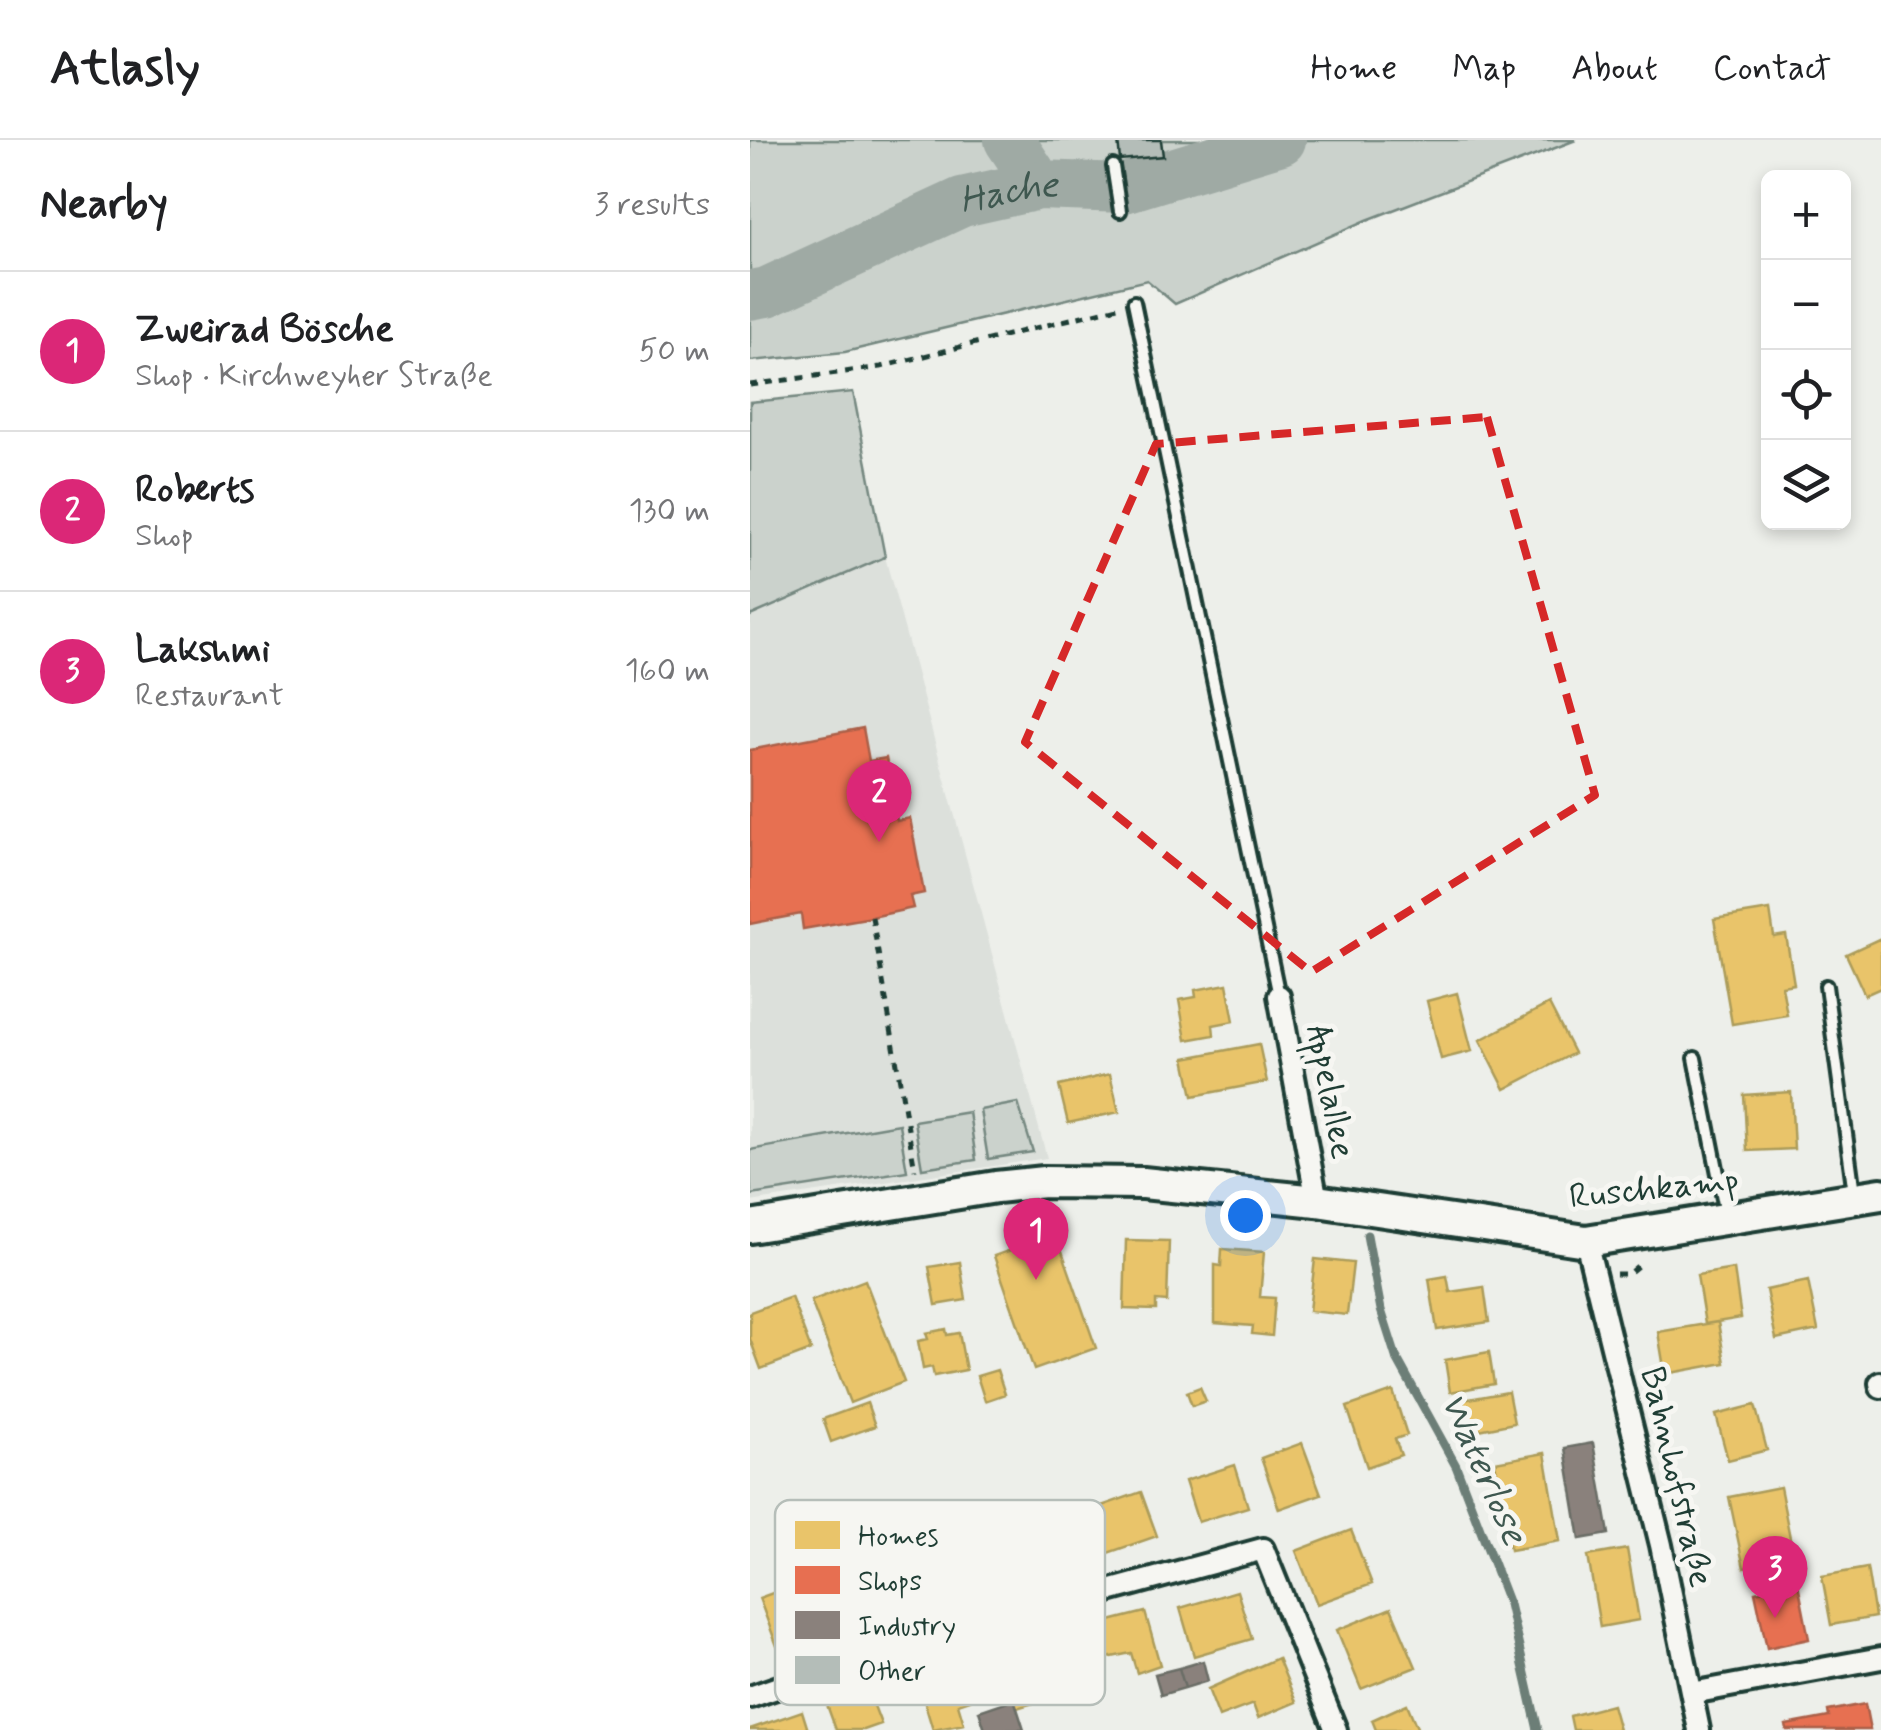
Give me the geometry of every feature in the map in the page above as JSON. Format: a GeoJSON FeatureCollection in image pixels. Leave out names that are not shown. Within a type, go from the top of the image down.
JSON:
{"type":"FeatureCollection","features":[{"type":"Feature","properties":{"kind":"main road","name":"Ruschkamp"},"geometry":{"type":"LineString","coordinates":[[750,1228],[1044,1182],[1143,1183],[1317,1201],[1586,1241],[1868,1196]]}},
{"type":"Feature","properties":{"kind":"street","name":"Appelallee"},"geometry":{"type":"LineString","coordinates":[[1279,996],[1317,1201]]}},
{"type":"Feature","properties":{"kind":"street","name":"Bahnhofstraße"},"geometry":{"type":"LineString","coordinates":[[1586,1241],[1661,1545],[1699,1730]]}},
{"type":"Feature","properties":{"kind":"street"},"geometry":{"type":"LineString","coordinates":[[1105,1593],[1263,1550],[1336,1730]]}},
{"type":"Feature","properties":{"kind":"street"},"geometry":{"type":"LineString","coordinates":[[1692,1693],[1881,1658]]}},
{"type":"Feature","properties":{"kind":"street"},"geometry":{"type":"LineString","coordinates":[[750,1697],[775,1688]]}},
{"type":"Feature","properties":{"kind":"lane"},"geometry":{"type":"LineString","coordinates":[[1113,166],[1120,210]]}},
{"type":"Feature","properties":{"kind":"lane"},"geometry":{"type":"LineString","coordinates":[[1134,302],[1279,996]]}},
{"type":"Feature","properties":{"kind":"lane"},"geometry":{"type":"LineString","coordinates":[[1826,986],[1868,1196]]}},
{"type":"Feature","properties":{"kind":"lane"},"geometry":{"type":"LineString","coordinates":[[1694,1058],[1728,1221]]}},
{"type":"Feature","properties":{"kind":"path"},"geometry":{"type":"LineString","coordinates":[[750,385],[881,367],[1134,302]]}},
{"type":"Feature","properties":{"kind":"path"},"geometry":{"type":"LineString","coordinates":[[872,917],[920,1200]]}},
{"type":"Feature","properties":{"kind":"highlighted area"},"geometry":{"type":"Polygon","coordinates":[[[1487,417],[1595,795],[1311,972],[1025,742],[1156,444],[1487,417]]]}},
{"type":"Feature","properties":{"kind":"shaded area"},"geometry":{"type":"Polygon","coordinates":[[[750,140],[1576,140],[1367,220],[1175,304],[1147,280],[845,352],[750,361],[750,140]]]}},
{"type":"Feature","properties":{"kind":"shaded area"},"geometry":{"type":"Polygon","coordinates":[[[853,392],[885,557],[750,616],[750,402],[853,392]]]}},
{"type":"Feature","properties":{"kind":"shaded area"},"geometry":{"type":"Polygon","coordinates":[[[885,557],[1047,1158],[750,1202],[750,616],[885,557]]]}},
{"type":"Feature","properties":{"kind":"shaded area"},"geometry":{"type":"Polygon","coordinates":[[[1018,1103],[1033,1152],[988,1159],[980,1110],[1018,1103]]]}},
{"type":"Feature","properties":{"kind":"shaded area"},"geometry":{"type":"Polygon","coordinates":[[[969,1112],[976,1160],[922,1168],[914,1121],[969,1112]]]}},
{"type":"Feature","properties":{"kind":"shaded area"},"geometry":{"type":"Polygon","coordinates":[[[899,1124],[907,1171],[751,1195],[750,1150],[899,1124]]]}},
{"type":"Feature","properties":{"kind":"building: Homes"},"geometry":{"type":"Polygon","coordinates":[[[1770,910],[1774,937],[1786,935],[1794,984],[1782,986],[1787,1015],[1732,1024],[1714,919],[1770,910]]]}},
{"type":"Feature","properties":{"kind":"building: Homes"},"geometry":{"type":"Polygon","coordinates":[[[1881,938],[1881,988],[1865,995],[1846,954],[1881,938]]]}},
{"type":"Feature","properties":{"kind":"building: Homes"},"geometry":{"type":"Polygon","coordinates":[[[1227,984],[1234,1021],[1213,1025],[1214,1035],[1186,1040],[1179,1000],[1196,997],[1195,990],[1227,984]]]}},
{"type":"Feature","properties":{"kind":"building: Homes"},"geometry":{"type":"Polygon","coordinates":[[[1457,993],[1472,1051],[1441,1059],[1427,1001],[1457,993]]]}},
{"type":"Feature","properties":{"kind":"building: Homes"},"geometry":{"type":"Polygon","coordinates":[[[1549,1004],[1574,1053],[1505,1089],[1480,1040],[1549,1004]]]}},
{"type":"Feature","properties":{"kind":"building: Homes"},"geometry":{"type":"Polygon","coordinates":[[[1259,1044],[1267,1082],[1193,1096],[1185,1058],[1259,1044]]]}},
{"type":"Feature","properties":{"kind":"building: Homes"},"geometry":{"type":"Polygon","coordinates":[[[1110,1074],[1119,1112],[1068,1123],[1059,1086],[1110,1074]]]}},
{"type":"Feature","properties":{"kind":"building: Homes"},"geometry":{"type":"Polygon","coordinates":[[[1791,1092],[1794,1149],[1747,1151],[1744,1095],[1791,1092]]]}},
{"type":"Feature","properties":{"kind":"building: Homes"},"geometry":{"type":"Polygon","coordinates":[[[1056,1234],[1096,1348],[1034,1370],[994,1256],[1056,1234]]]}},
{"type":"Feature","properties":{"kind":"building: Homes"},"geometry":{"type":"Polygon","coordinates":[[[1126,1240],[1169,1241],[1167,1302],[1156,1301],[1156,1310],[1124,1309],[1126,1240]]]}},
{"type":"Feature","properties":{"kind":"building: Homes"},"geometry":{"type":"Polygon","coordinates":[[[1222,1249],[1264,1252],[1260,1297],[1275,1298],[1272,1336],[1252,1334],[1253,1326],[1215,1323],[1215,1265],[1221,1266],[1222,1249]]]}},
{"type":"Feature","properties":{"kind":"building: Homes"},"geometry":{"type":"Polygon","coordinates":[[[1315,1259],[1353,1263],[1347,1315],[1309,1311],[1315,1259]]]}},
{"type":"Feature","properties":{"kind":"building: Homes"},"geometry":{"type":"Polygon","coordinates":[[[960,1262],[966,1300],[936,1305],[929,1267],[960,1262]]]}},
{"type":"Feature","properties":{"kind":"building: Homes"},"geometry":{"type":"Polygon","coordinates":[[[1734,1269],[1741,1318],[1705,1324],[1697,1275],[1734,1269]]]}},
{"type":"Feature","properties":{"kind":"building: Homes"},"geometry":{"type":"Polygon","coordinates":[[[1447,1276],[1450,1292],[1484,1287],[1489,1322],[1437,1330],[1429,1279],[1447,1276]]]}},
{"type":"Feature","properties":{"kind":"building: Homes"},"geometry":{"type":"Polygon","coordinates":[[[865,1280],[904,1382],[850,1403],[811,1301],[865,1280]]]}},
{"type":"Feature","properties":{"kind":"building: Homes"},"geometry":{"type":"Polygon","coordinates":[[[1808,1281],[1818,1330],[1776,1339],[1766,1290],[1808,1281]]]}},
{"type":"Feature","properties":{"kind":"building: Homes"},"geometry":{"type":"Polygon","coordinates":[[[791,1297],[811,1350],[761,1369],[750,1339],[750,1312],[791,1297]]]}},
{"type":"Feature","properties":{"kind":"building: Homes"},"geometry":{"type":"Polygon","coordinates":[[[1718,1322],[1725,1363],[1665,1374],[1658,1332],[1718,1322]]]}},
{"type":"Feature","properties":{"kind":"building: Homes"},"geometry":{"type":"Polygon","coordinates":[[[946,1329],[947,1335],[959,1333],[966,1370],[934,1376],[932,1367],[923,1369],[918,1341],[928,1339],[926,1333],[946,1329]]]}},
{"type":"Feature","properties":{"kind":"building: Homes"},"geometry":{"type":"Polygon","coordinates":[[[1489,1352],[1494,1384],[1450,1392],[1445,1360],[1489,1352]]]}},
{"type":"Feature","properties":{"kind":"building: Homes"},"geometry":{"type":"Polygon","coordinates":[[[997,1370],[1005,1394],[985,1401],[977,1376],[997,1370]]]}},
{"type":"Feature","properties":{"kind":"building: Homes"},"geometry":{"type":"Polygon","coordinates":[[[1200,1387],[1206,1401],[1192,1406],[1187,1392],[1200,1387]]]}},
{"type":"Feature","properties":{"kind":"building: Homes"},"geometry":{"type":"Polygon","coordinates":[[[1393,1391],[1407,1435],[1395,1439],[1401,1455],[1367,1467],[1347,1407],[1393,1391]]]}},
{"type":"Feature","properties":{"kind":"building: Homes"},"geometry":{"type":"Polygon","coordinates":[[[1508,1392],[1514,1423],[1469,1432],[1463,1400],[1508,1392]]]}},
{"type":"Feature","properties":{"kind":"building: Homes"},"geometry":{"type":"Polygon","coordinates":[[[867,1403],[875,1426],[831,1442],[823,1419],[867,1403]]]}},
{"type":"Feature","properties":{"kind":"building: Homes"},"geometry":{"type":"Polygon","coordinates":[[[1755,1405],[1767,1450],[1728,1460],[1716,1415],[1755,1405]]]}},
{"type":"Feature","properties":{"kind":"building: Homes"},"geometry":{"type":"Polygon","coordinates":[[[1302,1443],[1321,1494],[1279,1509],[1261,1458],[1302,1443]]]}},
{"type":"Feature","properties":{"kind":"building: Homes"},"geometry":{"type":"Polygon","coordinates":[[[1545,1453],[1560,1541],[1510,1550],[1495,1462],[1545,1453]]]}},
{"type":"Feature","properties":{"kind":"building: Homes"},"geometry":{"type":"Polygon","coordinates":[[[1235,1465],[1248,1507],[1198,1522],[1185,1481],[1235,1465]]]}},
{"type":"Feature","properties":{"kind":"building: Homes"},"geometry":{"type":"Polygon","coordinates":[[[1780,1487],[1794,1558],[1744,1568],[1729,1497],[1780,1487]]]}},
{"type":"Feature","properties":{"kind":"building: Homes"},"geometry":{"type":"Polygon","coordinates":[[[1141,1492],[1157,1536],[1105,1554],[1105,1505],[1141,1492]]]}},
{"type":"Feature","properties":{"kind":"building: Homes"},"geometry":{"type":"Polygon","coordinates":[[[1351,1530],[1372,1584],[1317,1604],[1296,1551],[1351,1530]]]}},
{"type":"Feature","properties":{"kind":"building: Homes"},"geometry":{"type":"Polygon","coordinates":[[[1627,1549],[1639,1620],[1600,1627],[1588,1556],[1627,1549]]]}},
{"type":"Feature","properties":{"kind":"building: Homes"},"geometry":{"type":"Polygon","coordinates":[[[1867,1568],[1875,1617],[1831,1625],[1822,1576],[1867,1568]]]}},
{"type":"Feature","properties":{"kind":"building: Homes"},"geometry":{"type":"Polygon","coordinates":[[[1237,1591],[1252,1639],[1194,1656],[1180,1608],[1237,1591]]]}},
{"type":"Feature","properties":{"kind":"building: Homes"},"geometry":{"type":"Polygon","coordinates":[[[775,1592],[775,1641],[759,1598],[775,1592]]]}},
{"type":"Feature","properties":{"kind":"building: Homes"},"geometry":{"type":"Polygon","coordinates":[[[1391,1608],[1416,1667],[1361,1689],[1337,1630],[1391,1608]]]}},
{"type":"Feature","properties":{"kind":"building: Homes"},"geometry":{"type":"Polygon","coordinates":[[[1145,1612],[1160,1665],[1137,1673],[1131,1653],[1107,1658],[1105,1622],[1145,1612]]]}},
{"type":"Feature","properties":{"kind":"building: Homes"},"geometry":{"type":"Polygon","coordinates":[[[1278,1658],[1296,1702],[1258,1718],[1253,1704],[1219,1717],[1208,1689],[1278,1658]]]}},
{"type":"Feature","properties":{"kind":"building: Homes"},"geometry":{"type":"Polygon","coordinates":[[[1407,1704],[1418,1730],[1376,1730],[1372,1720],[1407,1704]]]}},
{"type":"Feature","properties":{"kind":"building: Homes"},"geometry":{"type":"Polygon","coordinates":[[[827,1705],[874,1705],[881,1724],[864,1730],[836,1730],[827,1705]]]}},
{"type":"Feature","properties":{"kind":"building: Homes"},"geometry":{"type":"Polygon","coordinates":[[[925,1705],[958,1705],[964,1724],[933,1730],[925,1705]]]}},
{"type":"Feature","properties":{"kind":"building: Homes"},"geometry":{"type":"Polygon","coordinates":[[[1612,1705],[1619,1730],[1573,1730],[1570,1716],[1612,1705]]]}},
{"type":"Feature","properties":{"kind":"building: Homes"},"geometry":{"type":"Polygon","coordinates":[[[802,1711],[808,1730],[750,1730],[750,1729],[802,1711]]]}},
{"type":"Feature","properties":{"kind":"building: Shops"},"geometry":{"type":"Polygon","coordinates":[[[863,728],[869,761],[886,758],[897,821],[910,818],[924,893],[910,896],[913,908],[872,917],[803,929],[801,914],[750,924],[750,750],[863,728]]]}},
{"type":"Feature","properties":{"kind":"building: Shops"},"geometry":{"type":"Polygon","coordinates":[[[1798,1583],[1809,1639],[1767,1648],[1755,1592],[1798,1583]]]}},
{"type":"Feature","properties":{"kind":"building: Shops"},"geometry":{"type":"Polygon","coordinates":[[[1865,1704],[1870,1730],[1787,1730],[1786,1725],[1829,1717],[1828,1711],[1865,1704]]]}},
{"type":"Feature","properties":{"kind":"building: Industry"},"geometry":{"type":"Polygon","coordinates":[[[1593,1443],[1609,1534],[1580,1539],[1565,1448],[1593,1443]]]}},
{"type":"Feature","properties":{"kind":"building: Industry"},"geometry":{"type":"Polygon","coordinates":[[[1203,1661],[1208,1681],[1185,1688],[1179,1668],[1203,1661]]]}},
{"type":"Feature","properties":{"kind":"building: Industry"},"geometry":{"type":"Polygon","coordinates":[[[1179,1668],[1185,1688],[1161,1695],[1155,1674],[1179,1668]]]}},
{"type":"Feature","properties":{"kind":"building: Industry"},"geometry":{"type":"Polygon","coordinates":[[[996,1705],[1016,1705],[1024,1730],[985,1730],[979,1711],[996,1705]]]}},
{"type":"Feature","properties":{"kind":"building: Other"},"geometry":{"type":"Polygon","coordinates":[[[1118,140],[1161,140],[1163,156],[1120,160],[1118,140]]]}},
{"type":"Feature","properties":{"kind":"waterway"},"geometry":{"type":"LineString","coordinates":[[1009,140],[1039,185]]}},
{"type":"Feature","properties":{"kind":"waterway","name":"Hache"},"geometry":{"type":"LineString","coordinates":[[750,295],[767,292],[962,202],[1039,185],[1124,188],[1281,140]]}},
{"type":"Feature","properties":{"kind":"waterway","name":"Waterlose"},"geometry":{"type":"LineString","coordinates":[[1367,1235],[1381,1310],[1396,1357],[1456,1466],[1509,1604],[1538,1730]]}},
{"type":"Feature","properties":{"kind":"place","name":"Roberts"},"geometry":{"type":"Point","coordinates":[879,842]}},
{"type":"Feature","properties":{"kind":"place","name":"Zweirad Bösche"},"geometry":{"type":"Point","coordinates":[1036,1280]}},
{"type":"Feature","properties":{"kind":"place","name":"Lakshmi"},"geometry":{"type":"Point","coordinates":[1775,1618]}}]}
